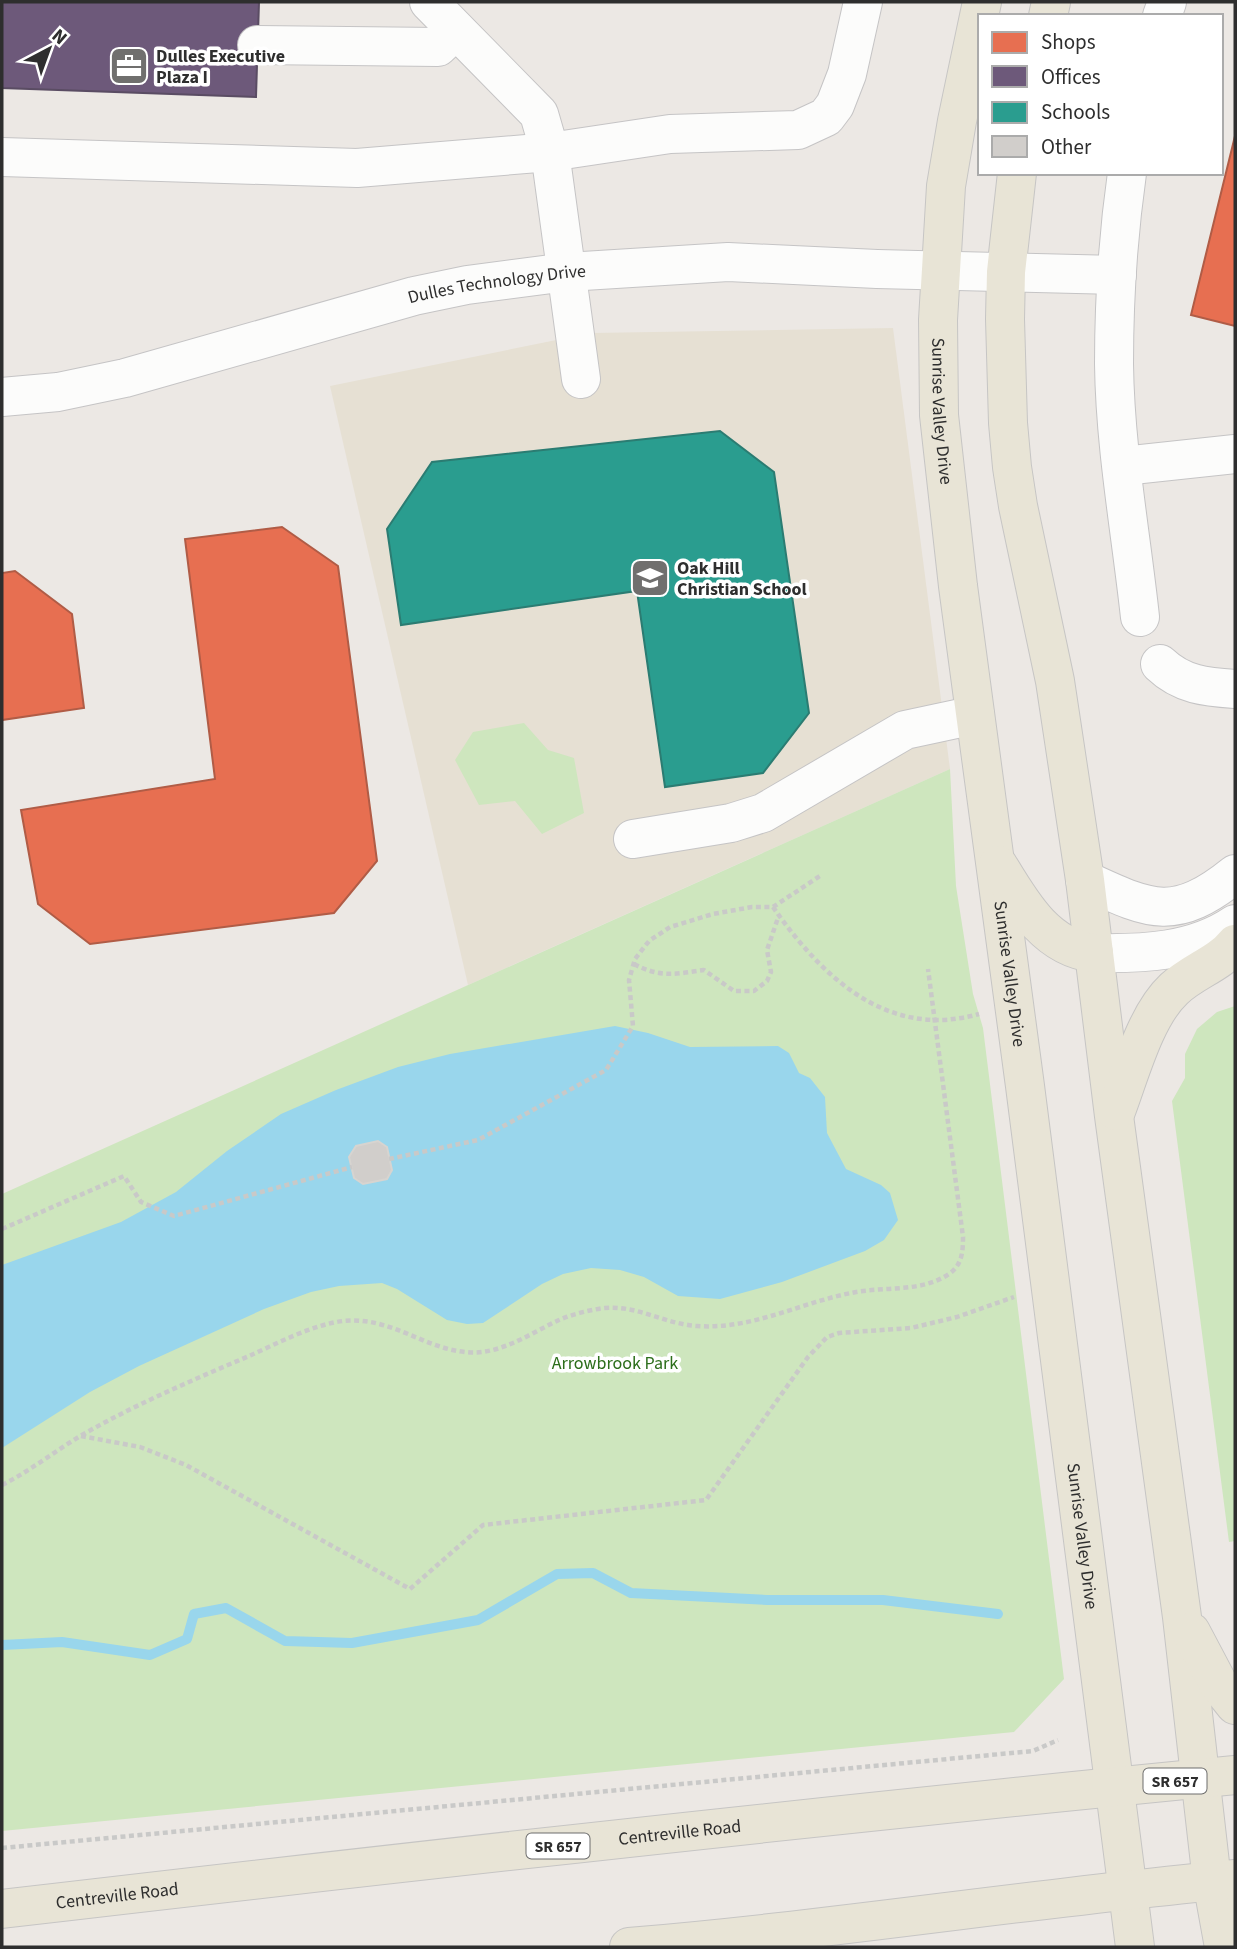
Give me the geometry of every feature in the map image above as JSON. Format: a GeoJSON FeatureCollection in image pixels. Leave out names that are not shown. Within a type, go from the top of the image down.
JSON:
{"type":"FeatureCollection","features":[{"type":"Feature","properties":{"kind":"main road","name":"Sunrise Valley Drive"},"geometry":{"type":"LineString","coordinates":[[978,20],[946,186],[939,271],[939,415],[993,857],[1135,1947]]}},
{"type":"Feature","properties":{"kind":"main road"},"geometry":{"type":"LineString","coordinates":[[1017,175],[1006,272],[1006,371],[1012,467],[1055,681],[1085,880],[1182,1617],[1217,1777],[1224,1880],[1224,1947]]}},
{"type":"Feature","properties":{"kind":"main road"},"geometry":{"type":"LineString","coordinates":[[993,857],[1018,898],[1052,937],[1079,951],[1094,953]]}},
{"type":"Feature","properties":{"kind":"main road"},"geometry":{"type":"LineString","coordinates":[[1114,1116],[1158,1009],[1172,990],[1223,957],[1235,944]]}},
{"type":"Feature","properties":{"kind":"main road"},"geometry":{"type":"LineString","coordinates":[[1182,1617],[1219,1685],[1235,1705]]}},
{"type":"Feature","properties":{"kind":"main road","name":"Centreville Road"},"geometry":{"type":"LineString","coordinates":[[2,1909],[457,1857],[1217,1777]]}},
{"type":"Feature","properties":{"kind":"main road"},"geometry":{"type":"LineString","coordinates":[[629,1947],[757,1936],[1224,1880]]}},
{"type":"Feature","properties":{"kind":"street"},"geometry":{"type":"LineString","coordinates":[[429,2],[539,114],[550,152],[580,379]]}},
{"type":"Feature","properties":{"kind":"street"},"geometry":{"type":"LineString","coordinates":[[2,157],[357,167],[550,152],[670,134],[799,130],[825,117],[835,105],[847,74],[863,2]]}},
{"type":"Feature","properties":{"kind":"street"},"geometry":{"type":"LineString","coordinates":[[257,45],[438,47],[456,30]]}},
{"type":"Feature","properties":{"kind":"street"},"geometry":{"type":"LineString","coordinates":[[1127,175],[1120,224],[1114,364],[1140,617]]}},
{"type":"Feature","properties":{"kind":"street","name":"Dulles Technology Drive"},"geometry":{"type":"LineString","coordinates":[[2,397],[58,391],[125,378],[414,296],[467,285],[566,272],[728,262],[1117,275]]}},
{"type":"Feature","properties":{"kind":"street"},"geometry":{"type":"LineString","coordinates":[[1123,466],[1235,454]]}},
{"type":"Feature","properties":{"kind":"street"},"geometry":{"type":"LineString","coordinates":[[1160,664],[1169,673],[1194,685],[1235,690]]}},
{"type":"Feature","properties":{"kind":"street"},"geometry":{"type":"LineString","coordinates":[[633,839],[731,822],[763,813],[905,730],[975,715]]}},
{"type":"Feature","properties":{"kind":"street"},"geometry":{"type":"LineString","coordinates":[[1085,880],[1134,902],[1159,908],[1198,900],[1235,874]]}},
{"type":"Feature","properties":{"kind":"street"},"geometry":{"type":"LineString","coordinates":[[1094,953],[1165,950],[1221,934],[1235,924]]}},
{"type":"Feature","properties":{"kind":"path"},"geometry":{"type":"LineString","coordinates":[[389,1158],[478,1140],[606,1070],[633,1026],[629,980],[634,964],[649,941],[670,927],[713,914],[752,907],[773,907],[820,876]]}},
{"type":"Feature","properties":{"kind":"path"},"geometry":{"type":"LineString","coordinates":[[773,907],[797,940],[831,976],[858,997],[888,1013],[934,1020],[979,1014]]}},
{"type":"Feature","properties":{"kind":"path"},"geometry":{"type":"LineString","coordinates":[[634,964],[650,973],[662,975],[705,970],[734,991],[754,991],[767,981],[771,972],[767,950],[779,915]]}},
{"type":"Feature","properties":{"kind":"path"},"geometry":{"type":"LineString","coordinates":[[2,1485],[118,1415],[262,1350],[320,1327],[343,1321],[385,1325],[447,1349],[467,1353],[504,1347],[581,1312],[630,1308],[696,1326],[721,1326],[774,1316],[852,1292],[923,1285],[951,1273],[963,1253],[928,969]]}},
{"type":"Feature","properties":{"kind":"path"},"geometry":{"type":"LineString","coordinates":[[2,1229],[124,1175],[141,1202],[174,1216],[352,1167]]}},
{"type":"Feature","properties":{"kind":"path"},"geometry":{"type":"LineString","coordinates":[[81,1436],[140,1447],[186,1465],[410,1588],[483,1525],[706,1500],[808,1357],[827,1337],[839,1333],[911,1328],[957,1317],[1015,1297]]}},
{"type":"Feature","properties":{"kind":"path"},"geometry":{"type":"LineString","coordinates":[[2,1848],[1033,1751],[1058,1740]]}},
{"type":"Feature","properties":{"kind":"shaded area","name":"Oak Hill Christian School"},"geometry":{"type":"Polygon","coordinates":[[[893,328],[950,769],[468,985],[330,386],[591,333],[893,328]]]}},
{"type":"Feature","properties":{"kind":"green space"},"geometry":{"type":"Polygon","coordinates":[[[524,723],[548,750],[574,758],[584,813],[542,834],[515,801],[479,805],[455,760],[473,732],[524,723]]]}},
{"type":"Feature","properties":{"kind":"green space","name":"Arrowbrook Park"},"geometry":{"type":"Polygon","coordinates":[[[950,769],[956,886],[973,994],[983,1028],[1064,1679],[1014,1732],[2,1831],[2,1194],[950,769]]]}},
{"type":"Feature","properties":{"kind":"green space"},"geometry":{"type":"Polygon","coordinates":[[[1235,1006],[1235,1541],[1229,1542],[1172,1101],[1185,1078],[1185,1054],[1197,1029],[1217,1012],[1235,1006]]]}},
{"type":"Feature","properties":{"kind":"water"},"geometry":{"type":"Polygon","coordinates":[[[615,1026],[648,1033],[690,1047],[778,1046],[789,1053],[799,1073],[810,1078],[825,1097],[827,1133],[846,1169],[881,1185],[890,1193],[898,1220],[884,1240],[865,1251],[782,1282],[720,1299],[678,1296],[644,1277],[620,1270],[591,1268],[563,1274],[542,1284],[483,1323],[467,1324],[447,1320],[397,1289],[382,1283],[339,1286],[311,1292],[264,1309],[139,1366],[90,1392],[2,1448],[2,1265],[121,1222],[176,1192],[227,1151],[281,1114],[336,1090],[398,1067],[450,1054],[615,1026]]]}},
{"type":"Feature","properties":{"kind":"building: Shops"},"geometry":{"type":"Polygon","coordinates":[[[1235,136],[1235,326],[1191,315],[1235,136]]]}},
{"type":"Feature","properties":{"kind":"building: Shops"},"geometry":{"type":"Polygon","coordinates":[[[282,527],[338,566],[377,861],[334,913],[90,944],[38,904],[21,810],[215,779],[185,539],[282,527]]]}},
{"type":"Feature","properties":{"kind":"building: Shops"},"geometry":{"type":"Polygon","coordinates":[[[15,571],[72,614],[84,708],[2,720],[2,573],[15,571]]]}},
{"type":"Feature","properties":{"kind":"building: Offices","name":"Dulles Executive Plaza I"},"geometry":{"type":"Polygon","coordinates":[[[2,2],[259,2],[256,97],[2,88],[2,2]]]}},
{"type":"Feature","properties":{"kind":"building: Schools","name":"Oak Hill Christian School"},"geometry":{"type":"Polygon","coordinates":[[[720,431],[774,472],[809,713],[763,773],[665,787],[637,591],[401,625],[387,529],[432,462],[720,431]]]}},
{"type":"Feature","properties":{"kind":"building: Other"},"geometry":{"type":"Polygon","coordinates":[[[378,1141],[387,1147],[392,1170],[387,1179],[363,1184],[354,1178],[349,1157],[356,1146],[378,1141]]]}},
{"type":"Feature","properties":{"kind":"waterway"},"geometry":{"type":"LineString","coordinates":[[2,1645],[62,1642],[150,1655],[187,1639],[194,1614],[226,1608],[285,1641],[352,1643],[478,1620],[557,1574],[593,1573],[631,1593],[767,1600],[883,1600],[998,1614]]}},
{"type":"Feature","properties":{"kind":"place","name":"Dulles Executive Plaza I"},"geometry":{"type":"Point","coordinates":[129,66]}},
{"type":"Feature","properties":{"kind":"place","name":"Oak Hill Christian School"},"geometry":{"type":"Point","coordinates":[650,578]}}]}
